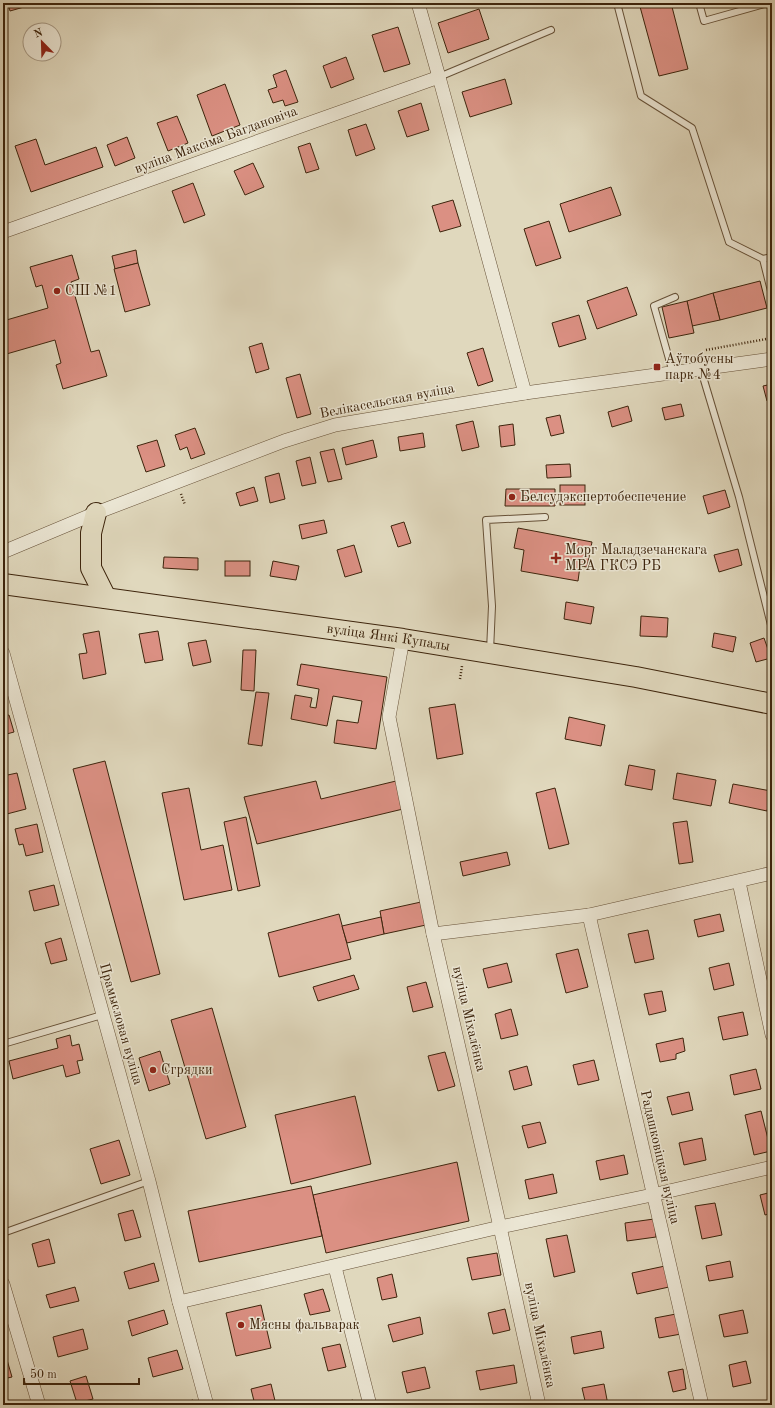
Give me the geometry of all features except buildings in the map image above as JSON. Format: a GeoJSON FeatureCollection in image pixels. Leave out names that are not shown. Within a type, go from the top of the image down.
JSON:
{"type":"FeatureCollection","features":[{"type":"Feature","properties":{"kind":"main road"},"geometry":{"type":"LineString","coordinates":[[96,513],[91,533],[91,568],[106,598]]}},
{"type":"Feature","properties":{"kind":"main road","name":"вуліца Янкі Купалы"},"geometry":{"type":"LineString","coordinates":[[3,584],[403,639],[636,677],[772,704]]}},
{"type":"Feature","properties":{"kind":"street"},"geometry":{"type":"LineString","coordinates":[[418,3],[525,393]]}},
{"type":"Feature","properties":{"kind":"street","name":"вуліца Максіма Багдановіча"},"geometry":{"type":"LineString","coordinates":[[3,232],[439,76]]}},
{"type":"Feature","properties":{"kind":"street","name":"Велікасельская вуліца"},"geometry":{"type":"LineString","coordinates":[[3,552],[96,513],[284,441],[334,425],[525,393],[701,370],[772,359]]}},
{"type":"Feature","properties":{"kind":"street","name":"вуліца Міхалёнка"},"geometry":{"type":"LineString","coordinates":[[403,639],[389,717],[433,934],[539,1405]]}},
{"type":"Feature","properties":{"kind":"street","name":"Прамысловая вуліца"},"geometry":{"type":"LineString","coordinates":[[3,653],[149,1181],[179,1302],[207,1405]]}},
{"type":"Feature","properties":{"kind":"street"},"geometry":{"type":"LineString","coordinates":[[433,934],[589,915],[739,882],[772,873]]}},
{"type":"Feature","properties":{"kind":"street"},"geometry":{"type":"LineString","coordinates":[[739,882],[772,1035]]}},
{"type":"Feature","properties":{"kind":"street","name":"Радашковіцкая вуліца"},"geometry":{"type":"LineString","coordinates":[[589,915],[652,1195],[702,1405]]}},
{"type":"Feature","properties":{"kind":"street"},"geometry":{"type":"LineString","coordinates":[[179,1302],[335,1267],[500,1227],[652,1195],[772,1167]]}},
{"type":"Feature","properties":{"kind":"street"},"geometry":{"type":"LineString","coordinates":[[335,1267],[370,1405]]}},
{"type":"Feature","properties":{"kind":"street"},"geometry":{"type":"LineString","coordinates":[[3,1284],[39,1405]]}},
{"type":"Feature","properties":{"kind":"lane"},"geometry":{"type":"LineString","coordinates":[[617,3],[641,96],[692,128],[729,242],[764,259],[772,257]]}},
{"type":"Feature","properties":{"kind":"lane"},"geometry":{"type":"LineString","coordinates":[[699,3],[704,21],[768,3]]}},
{"type":"Feature","properties":{"kind":"lane"},"geometry":{"type":"LineString","coordinates":[[439,76],[551,30]]}},
{"type":"Feature","properties":{"kind":"lane"},"geometry":{"type":"LineString","coordinates":[[764,259],[772,295]]}},
{"type":"Feature","properties":{"kind":"lane"},"geometry":{"type":"LineString","coordinates":[[673,373],[654,306],[675,297]]}},
{"type":"Feature","properties":{"kind":"lane"},"geometry":{"type":"LineString","coordinates":[[701,370],[739,497],[772,629]]}},
{"type":"Feature","properties":{"kind":"lane"},"geometry":{"type":"LineString","coordinates":[[490,653],[492,606],[486,520],[545,518]]}},
{"type":"Feature","properties":{"kind":"lane"},"geometry":{"type":"LineString","coordinates":[[3,1044],[102,1015]]}},
{"type":"Feature","properties":{"kind":"lane"},"geometry":{"type":"LineString","coordinates":[[3,1233],[149,1181]]}},
{"type":"Feature","properties":{"kind":"path"},"geometry":{"type":"LineString","coordinates":[[706,350],[772,338]]}},
{"type":"Feature","properties":{"kind":"place","name":"СШ №1"},"geometry":{"type":"Point","coordinates":[57,291]}},
{"type":"Feature","properties":{"kind":"place","name":"Аўтобусны парк №4"},"geometry":{"type":"Point","coordinates":[657,367]}},
{"type":"Feature","properties":{"kind":"place","name":"Белсудэкспертобеспечение"},"geometry":{"type":"Point","coordinates":[512,497]}},
{"type":"Feature","properties":{"kind":"place","name":"Морг Маладзечанскага МРА ГКСЭ РБ"},"geometry":{"type":"Point","coordinates":[556,558]}},
{"type":"Feature","properties":{"kind":"place","name":"Сгрядки"},"geometry":{"type":"Point","coordinates":[153,1070]}},
{"type":"Feature","properties":{"kind":"place","name":"Мясны фальварак"},"geometry":{"type":"Point","coordinates":[241,1325]}}]}
